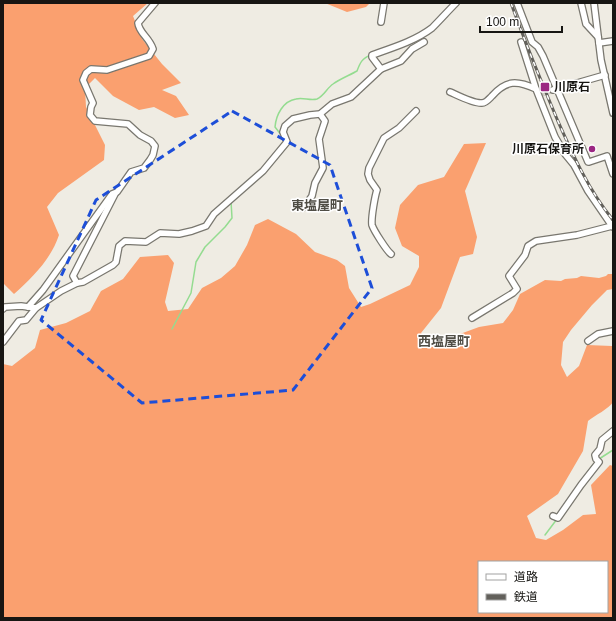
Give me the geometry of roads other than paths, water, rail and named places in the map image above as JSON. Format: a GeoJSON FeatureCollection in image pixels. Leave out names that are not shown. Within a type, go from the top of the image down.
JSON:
{"type":"FeatureCollection","features":[{"type":"Feature","properties":{"kind":"street"},"geometry":{"type":"LineString","coordinates":[[77,283],[73,276],[117,192],[131,172],[144,168],[153,155],[155,146],[152,140],[140,135],[128,124],[95,120],[90,115],[93,103],[83,80],[86,73],[91,69],[107,70],[149,56],[153,49],[150,41],[139,28],[138,22],[155,3]]}},
{"type":"Feature","properties":{"kind":"street"},"geometry":{"type":"LineString","coordinates":[[381,22],[384,3]]}},
{"type":"Feature","properties":{"kind":"street"},"geometry":{"type":"LineString","coordinates":[[381,69],[372,55],[419,36],[431,28],[456,3]]}},
{"type":"Feature","properties":{"kind":"street"},"geometry":{"type":"LineString","coordinates":[[517,3],[532,42],[538,47],[555,90],[588,162],[607,156],[613,174]]}},
{"type":"Feature","properties":{"kind":"street"},"geometry":{"type":"LineString","coordinates":[[581,3],[586,24],[598,40],[613,41]]}},
{"type":"Feature","properties":{"kind":"street"},"geometry":{"type":"LineString","coordinates":[[594,3],[598,40],[613,114]]}},
{"type":"Feature","properties":{"kind":"street"},"geometry":{"type":"LineString","coordinates":[[3,342],[19,321],[26,320],[36,308],[61,291],[77,283],[83,282],[113,265],[116,262],[118,246],[125,241],[134,240],[146,242],[160,233],[179,234],[192,232],[206,226],[214,214],[263,171],[287,142],[283,132],[285,126],[293,119],[320,114],[332,104],[351,97],[381,69],[401,61],[412,49],[424,42]]}},
{"type":"Feature","properties":{"kind":"street"},"geometry":{"type":"LineString","coordinates":[[472,318],[518,289],[509,276],[525,255],[526,250],[531,244],[547,238],[577,235],[612,226],[588,191],[556,137],[536,90],[521,42]]}},
{"type":"Feature","properties":{"kind":"street"},"geometry":{"type":"LineString","coordinates":[[555,90],[605,75]]}},
{"type":"Feature","properties":{"kind":"street"},"geometry":{"type":"LineString","coordinates":[[450,92],[480,104],[486,102],[500,87],[507,84],[518,83],[536,90]]}},
{"type":"Feature","properties":{"kind":"street"},"geometry":{"type":"LineString","coordinates":[[391,254],[387,251],[372,224],[377,190],[368,174],[384,138],[399,128],[416,111]]}},
{"type":"Feature","properties":{"kind":"street"},"geometry":{"type":"LineString","coordinates":[[304,207],[312,196],[315,183],[323,168],[319,139],[325,121],[320,114]]}},
{"type":"Feature","properties":{"kind":"street"},"geometry":{"type":"LineString","coordinates":[[28,307],[43,290],[112,194],[117,192]]}},
{"type":"Feature","properties":{"kind":"street"},"geometry":{"type":"LineString","coordinates":[[3,309],[5,307],[21,306],[36,308]]}},
{"type":"Feature","properties":{"kind":"street"},"geometry":{"type":"LineString","coordinates":[[588,341],[598,334],[613,331]]}},
{"type":"Feature","properties":{"kind":"street"},"geometry":{"type":"LineString","coordinates":[[555,517],[581,485],[597,461],[595,455],[600,449],[602,440],[613,431]]}},
{"type":"Feature","properties":{"kind":"waterway"},"geometry":{"type":"LineString","coordinates":[[282,136],[275,127],[279,113],[287,103],[291,100],[301,98],[319,98],[333,84],[357,71],[362,61],[371,55]]}},
{"type":"Feature","properties":{"kind":"waterway"},"geometry":{"type":"LineString","coordinates":[[172,329],[191,293],[196,262],[205,247],[232,218],[231,201]]}},
{"type":"Feature","properties":{"kind":"waterway"},"geometry":{"type":"LineString","coordinates":[[599,459],[613,450]]}},
{"type":"Feature","properties":{"kind":"waterway"},"geometry":{"type":"LineString","coordinates":[[587,473],[596,461]]}},
{"type":"Feature","properties":{"kind":"waterway"},"geometry":{"type":"LineString","coordinates":[[545,535],[557,519]]}},
{"type":"Feature","properties":{"kind":"tunnel"},"geometry":{"type":"LineString","coordinates":[[539,95],[553,90]]}},
{"type":"Feature","properties":{"kind":"railway"},"geometry":{"type":"LineString","coordinates":[[511,3],[539,76],[569,146],[596,196],[613,220]]}},
{"type":"Feature","properties":{"kind":"place","name":"川原石"},"geometry":{"type":"Point","coordinates":[545,87]}},
{"type":"Feature","properties":{"kind":"place","name":"川原石保育所"},"geometry":{"type":"Point","coordinates":[592,149]}},
{"type":"Feature","properties":{"kind":"district","name":"東塩屋町"},"geometry":{"type":"Point","coordinates":[317,205]}},
{"type":"Feature","properties":{"kind":"district","name":"西塩屋町"},"geometry":{"type":"Point","coordinates":[444,341]}}]}
